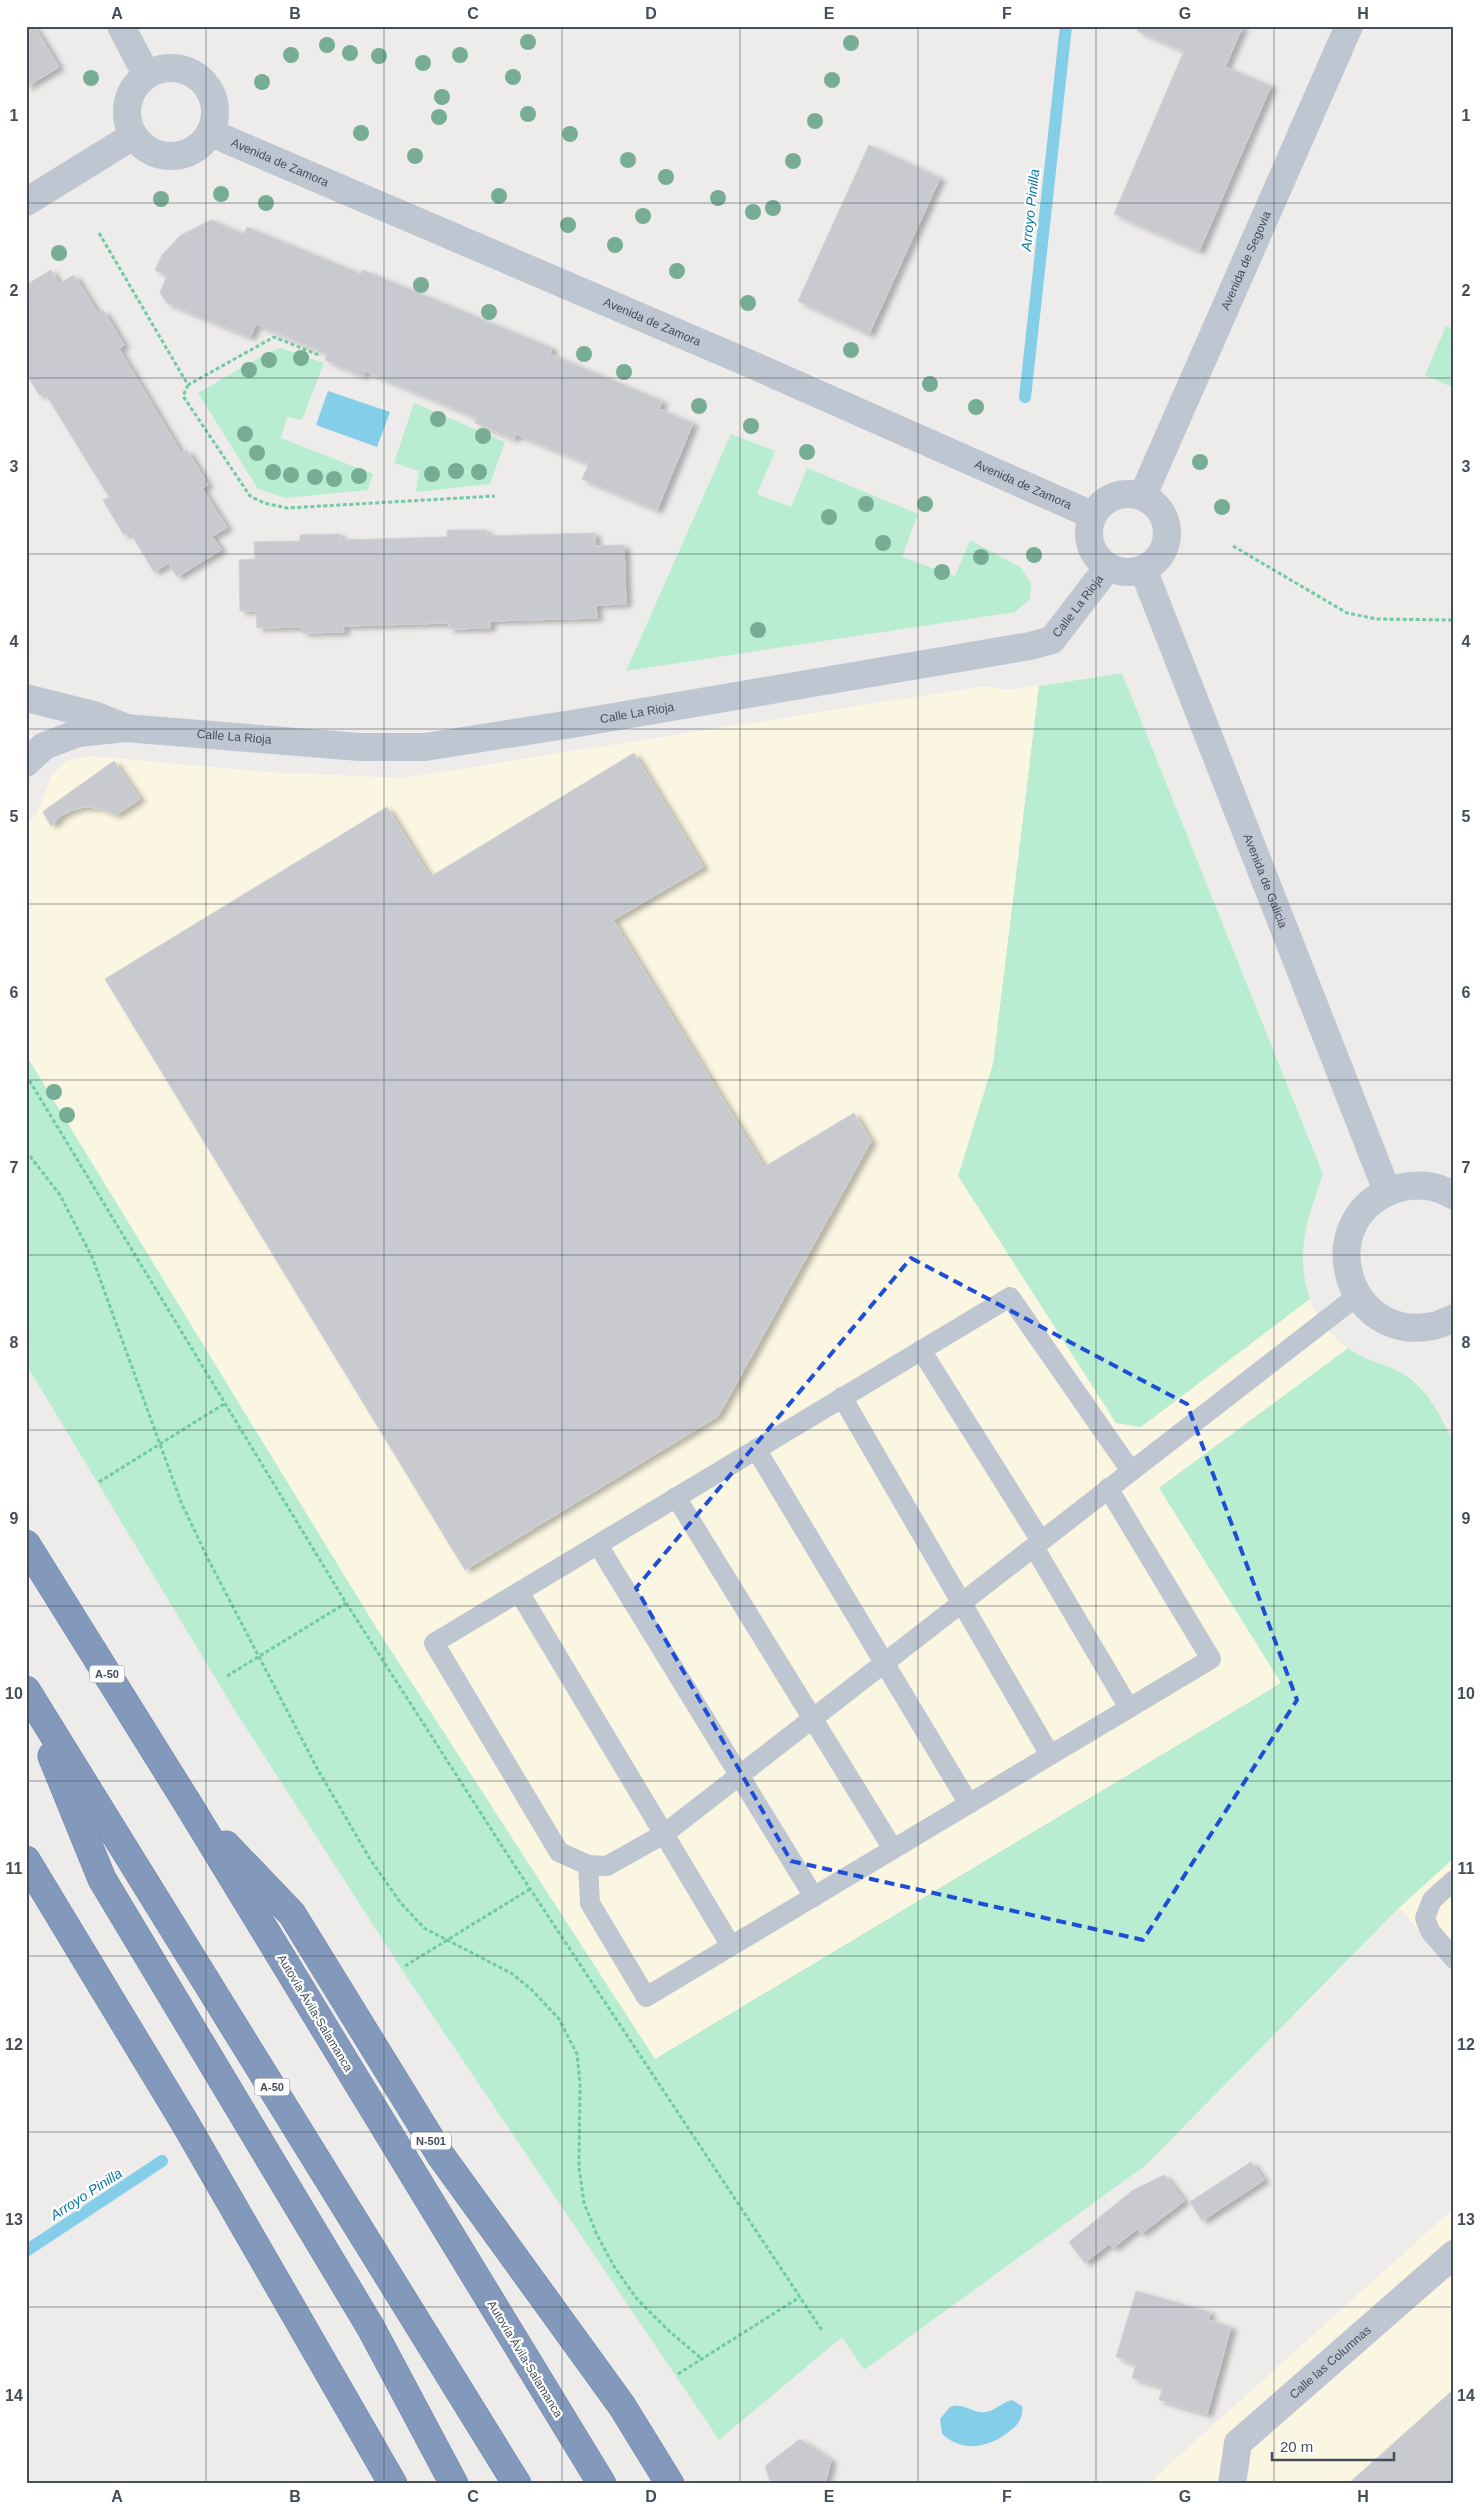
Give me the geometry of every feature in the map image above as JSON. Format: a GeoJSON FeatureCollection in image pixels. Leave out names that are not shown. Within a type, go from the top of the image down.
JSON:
{"type":"FeatureCollection","features":[{"type":"Feature","properties":{"kind":"highway","name":"Autovía Ávila-Salamanca"},"geometry":{"type":"LineString","coordinates":[[26,1544],[188,1804],[602,2484]]}},
{"type":"Feature","properties":{"kind":"highway"},"geometry":{"type":"LineString","coordinates":[[26,1691],[102,1880],[371,2328],[454,2484]]}},
{"type":"Feature","properties":{"kind":"highway","name":"A-50"},"geometry":{"type":"LineString","coordinates":[[26,1691],[517,2484]]}},
{"type":"Feature","properties":{"kind":"highway","name":"N-501"},"geometry":{"type":"LineString","coordinates":[[188,1804],[292,1914],[441,2156],[622,2406],[670,2484]]}},
{"type":"Feature","properties":{"kind":"highway"},"geometry":{"type":"LineString","coordinates":[[26,1860],[185,2123],[393,2484]]}},
{"type":"Feature","properties":{"kind":"street"},"geometry":{"type":"LineString","coordinates":[[121,26],[146,74]]}},
{"type":"Feature","properties":{"kind":"street","name":"Avenida de Segovia"},"geometry":{"type":"LineString","coordinates":[[1143,496],[1350,26]]}},
{"type":"Feature","properties":{"kind":"street"},"geometry":{"type":"LineString","coordinates":[[164,68],[184,69],[201,79],[213,94],[216,114],[211,132],[195,150],[173,156],[150,151],[133,136],[126,114],[131,92],[146,74],[164,68]]}},
{"type":"Feature","properties":{"kind":"street","name":"Avenida de Zamora"},"geometry":{"type":"LineString","coordinates":[[211,132],[766,371],[1092,515]]}},
{"type":"Feature","properties":{"kind":"street"},"geometry":{"type":"LineString","coordinates":[[26,202],[133,136]]}},
{"type":"Feature","properties":{"kind":"street"},"geometry":{"type":"LineString","coordinates":[[1124,493],[1143,496],[1161,510],[1168,532],[1161,555],[1143,569],[1125,572],[1108,567],[1097,557],[1090,544],[1089,529],[1092,515],[1106,500],[1124,493]]}},
{"type":"Feature","properties":{"kind":"street","name":"Calle La Rioja"},"geometry":{"type":"LineString","coordinates":[[26,763],[44,746],[78,733],[125,728],[360,747],[425,747],[578,723],[1030,646],[1052,640],[1108,567]]}},
{"type":"Feature","properties":{"kind":"street","name":"Avenida de Galicia"},"geometry":{"type":"LineString","coordinates":[[1143,569],[1387,1191]]}},
{"type":"Feature","properties":{"kind":"street","name":"Calle La Rioja"},"geometry":{"type":"LineString","coordinates":[[26,698],[94,714],[125,728]]}},
{"type":"Feature","properties":{"kind":"street"},"geometry":{"type":"LineString","coordinates":[[1454,1196],[1428,1186],[1408,1185],[1387,1191],[1367,1205],[1352,1225],[1346,1249],[1347,1273],[1357,1296],[1372,1312],[1391,1323],[1412,1328],[1434,1326],[1454,1318]]}},
{"type":"Feature","properties":{"kind":"street","name":"Calle las Columnas"},"geometry":{"type":"LineString","coordinates":[[1232,2484],[1238,2443],[1454,2254]]}},
{"type":"Feature","properties":{"kind":"lane"},"geometry":{"type":"LineString","coordinates":[[1131,1471],[1010,1297],[434,1643],[559,1852],[588,1865],[607,1866],[664,1834],[1357,1296]]}},
{"type":"Feature","properties":{"kind":"lane"},"geometry":{"type":"LineString","coordinates":[[921,1350],[1037,1544],[1129,1708]]}},
{"type":"Feature","properties":{"kind":"lane"},"geometry":{"type":"LineString","coordinates":[[842,1397],[1050,1755]]}},
{"type":"Feature","properties":{"kind":"lane"},"geometry":{"type":"LineString","coordinates":[[756,1449],[969,1804]]}},
{"type":"Feature","properties":{"kind":"lane"},"geometry":{"type":"LineString","coordinates":[[588,1865],[590,1903],[646,1997],[1211,1659],[1108,1488]]}},
{"type":"Feature","properties":{"kind":"lane"},"geometry":{"type":"LineString","coordinates":[[676,1497],[893,1849]]}},
{"type":"Feature","properties":{"kind":"lane"},"geometry":{"type":"LineString","coordinates":[[598,1545],[814,1896]]}},
{"type":"Feature","properties":{"kind":"lane"},"geometry":{"type":"LineString","coordinates":[[520,1592],[731,1946]]}},
{"type":"Feature","properties":{"kind":"lane"},"geometry":{"type":"LineString","coordinates":[[1454,1880],[1432,1900],[1425,1918],[1430,1931],[1454,1959]]}},
{"type":"Feature","properties":{"kind":"path"},"geometry":{"type":"LineString","coordinates":[[99,233],[188,385]]}},
{"type":"Feature","properties":{"kind":"path"},"geometry":{"type":"LineString","coordinates":[[319,355],[274,337],[188,385],[183,396],[250,496],[264,503],[287,508],[496,496]]}},
{"type":"Feature","properties":{"kind":"path"},"geometry":{"type":"LineString","coordinates":[[1233,546],[1347,613],[1377,619],[1454,620]]}},
{"type":"Feature","properties":{"kind":"path"},"geometry":{"type":"LineString","coordinates":[[26,1075],[346,1603],[530,1889],[823,2332]]}},
{"type":"Feature","properties":{"kind":"path"},"geometry":{"type":"LineString","coordinates":[[26,1150],[60,1195],[92,1257],[185,1510],[318,1770],[370,1860],[400,1902],[424,1928],[511,1973],[531,1988],[559,2019],[577,2054],[580,2084],[579,2168],[584,2203],[597,2234],[615,2268],[637,2299],[669,2331],[702,2359]]}},
{"type":"Feature","properties":{"kind":"path"},"geometry":{"type":"LineString","coordinates":[[99,1482],[224,1404]]}},
{"type":"Feature","properties":{"kind":"path"},"geometry":{"type":"LineString","coordinates":[[227,1676],[346,1603]]}},
{"type":"Feature","properties":{"kind":"path"},"geometry":{"type":"LineString","coordinates":[[405,1966],[530,1889]]}},
{"type":"Feature","properties":{"kind":"path"},"geometry":{"type":"LineString","coordinates":[[678,2374],[800,2297]]}},
{"type":"Feature","properties":{"kind":"highlighted area"},"geometry":{"type":"Polygon","coordinates":[[[911,1258],[1187,1404],[1297,1700],[1143,1940],[791,1861],[636,1588],[911,1258]]]}},
{"type":"Feature","properties":{"kind":"shaded area"},"geometry":{"type":"Polygon","coordinates":[[[1122,673],[1323,1174],[1312,1206],[1303,1243],[1303,1278],[1313,1308],[1335,1338],[1359,1357],[1393,1369],[1417,1382],[1431,1400],[1454,1442],[1454,1972],[1400,1908],[1146,2165],[864,2370],[655,2059],[377,1629],[26,1055],[26,824],[38,812],[51,776],[66,761],[91,756],[267,772],[403,778],[984,686],[1009,690],[1122,673]]]}},
{"type":"Feature","properties":{"kind":"shaded area"},"geometry":{"type":"Polygon","coordinates":[[[1454,2208],[1454,2484],[1150,2484],[1162,2471],[1454,2208]]]}},
{"type":"Feature","properties":{"kind":"green space"},"geometry":{"type":"Polygon","coordinates":[[[1446,326],[1454,329],[1454,388],[1425,375],[1446,326]]]}},
{"type":"Feature","properties":{"kind":"green space"},"geometry":{"type":"Polygon","coordinates":[[[281,348],[324,363],[302,420],[287,417],[281,438],[373,474],[368,490],[285,498],[258,489],[198,393],[269,352],[281,348]]]}},
{"type":"Feature","properties":{"kind":"green space"},"geometry":{"type":"Polygon","coordinates":[[[414,403],[505,442],[490,484],[416,492],[419,471],[394,463],[414,403]]]}},
{"type":"Feature","properties":{"kind":"green space"},"geometry":{"type":"Polygon","coordinates":[[[731,434],[775,451],[757,494],[791,507],[807,468],[918,514],[902,557],[955,576],[970,540],[1020,567],[1031,583],[1030,599],[1015,612],[626,671],[731,434]]]}},
{"type":"Feature","properties":{"kind":"green space"},"geometry":{"type":"Polygon","coordinates":[[[1122,673],[1323,1174],[1308,1221],[1303,1251],[1305,1282],[1310,1299],[1141,1427],[1116,1423],[958,1176],[993,1064],[1039,686],[1122,673]]]}},
{"type":"Feature","properties":{"kind":"green space"},"geometry":{"type":"Polygon","coordinates":[[[26,1055],[377,1629],[655,2059],[1281,1683],[1159,1488],[1348,1348],[1364,1358],[1406,1375],[1423,1391],[1437,1409],[1454,1442],[1454,1858],[1400,1907],[1146,2165],[864,2370],[842,2337],[719,2440],[408,1979],[234,1709],[26,1364],[26,1055]]]}},
{"type":"Feature","properties":{"kind":"water"},"geometry":{"type":"Polygon","coordinates":[[[328,391],[390,412],[377,447],[316,425],[328,391]]]}},
{"type":"Feature","properties":{"kind":"water"},"geometry":{"type":"Polygon","coordinates":[[[1012,2400],[1022,2406],[1019,2422],[1014,2428],[995,2441],[977,2446],[968,2446],[950,2440],[942,2434],[940,2419],[950,2407],[960,2406],[986,2412],[1012,2400]]]}},
{"type":"Feature","properties":{"kind":"building"},"geometry":{"type":"Polygon","coordinates":[[[26,26],[34,26],[59,67],[26,87],[26,26]]]}},
{"type":"Feature","properties":{"kind":"building"},"geometry":{"type":"Polygon","coordinates":[[[1139,26],[1243,26],[1225,67],[1271,86],[1199,251],[1114,214],[1184,51],[1137,31],[1139,26]]]}},
{"type":"Feature","properties":{"kind":"building"},"geometry":{"type":"Polygon","coordinates":[[[869,145],[940,178],[869,334],[798,301],[869,145]]]}},
{"type":"Feature","properties":{"kind":"building"},"geometry":{"type":"Polygon","coordinates":[[[211,220],[244,234],[247,227],[361,274],[363,270],[552,348],[550,354],[662,401],[659,409],[693,423],[657,510],[582,479],[589,464],[516,434],[514,439],[475,423],[478,418],[365,371],[363,376],[325,360],[328,354],[256,324],[250,337],[167,303],[160,293],[167,276],[155,270],[162,255],[181,235],[211,220]]]}},
{"type":"Feature","properties":{"kind":"building"},"geometry":{"type":"Polygon","coordinates":[[[51,270],[59,284],[74,275],[98,314],[103,310],[124,345],[119,349],[181,453],[187,450],[208,485],[202,488],[227,528],[212,536],[221,550],[177,577],[169,563],[154,572],[130,532],[124,535],[103,500],[109,497],[45,393],[40,396],[26,373],[26,285],[51,270]]]}},
{"type":"Feature","properties":{"kind":"building"},"geometry":{"type":"Polygon","coordinates":[[[447,530],[487,530],[487,536],[595,533],[595,546],[624,545],[626,604],[596,605],[597,618],[490,621],[490,628],[449,629],[449,623],[343,626],[344,632],[302,633],[302,627],[257,628],[256,611],[240,611],[239,560],[255,559],[254,542],[300,541],[300,535],[340,534],[340,540],[447,537],[447,530]]]}},
{"type":"Feature","properties":{"kind":"building"},"geometry":{"type":"Polygon","coordinates":[[[634,753],[703,867],[613,920],[764,1167],[854,1113],[871,1141],[718,1416],[465,1570],[105,979],[387,807],[430,877],[634,753]]]}},
{"type":"Feature","properties":{"kind":"building"},"geometry":{"type":"Polygon","coordinates":[[[114,761],[140,799],[116,815],[99,808],[84,807],[72,810],[62,815],[51,826],[43,812],[114,761]]]}},
{"type":"Feature","properties":{"kind":"building"},"geometry":{"type":"Polygon","coordinates":[[[1251,2162],[1264,2180],[1202,2221],[1190,2202],[1251,2162]]]}},
{"type":"Feature","properties":{"kind":"building"},"geometry":{"type":"Polygon","coordinates":[[[1164,2175],[1184,2201],[1141,2234],[1137,2229],[1113,2248],[1109,2244],[1085,2263],[1069,2242],[1133,2190],[1164,2175]]]}},
{"type":"Feature","properties":{"kind":"building"},"geometry":{"type":"Polygon","coordinates":[[[1136,2291],[1210,2312],[1208,2320],[1231,2327],[1207,2414],[1159,2400],[1163,2387],[1132,2378],[1136,2364],[1116,2357],[1136,2291]]]}},
{"type":"Feature","properties":{"kind":"building"},"geometry":{"type":"Polygon","coordinates":[[[1454,2389],[1454,2484],[1348,2484],[1454,2389]]]}},
{"type":"Feature","properties":{"kind":"building"},"geometry":{"type":"Polygon","coordinates":[[[800,2439],[831,2460],[825,2484],[771,2484],[765,2466],[800,2439]]]}},
{"type":"Feature","properties":{"kind":"waterway","name":"Arroyo Pinilla"},"geometry":{"type":"LineString","coordinates":[[1025,397],[1066,26]]}},
{"type":"Feature","properties":{"kind":"waterway","name":"Arroyo Pinilla"},"geometry":{"type":"LineString","coordinates":[[26,2251],[162,2161]]}}]}
